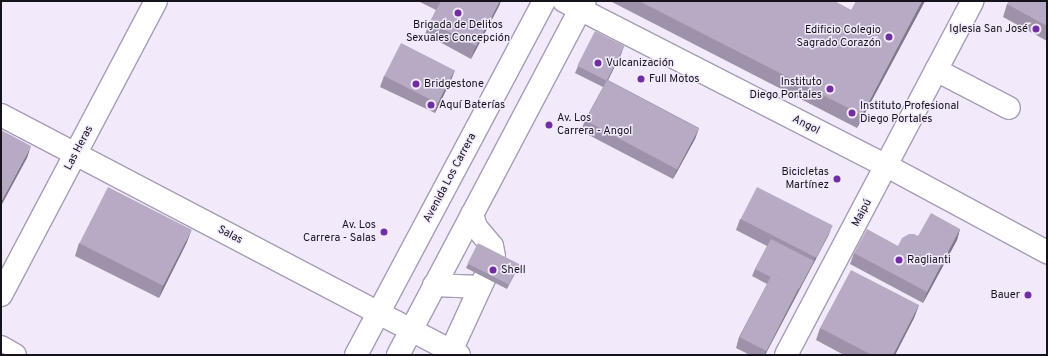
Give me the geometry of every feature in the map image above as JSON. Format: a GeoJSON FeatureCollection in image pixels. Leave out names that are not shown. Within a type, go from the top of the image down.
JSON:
{"type":"FeatureCollection","features":[{"type":"Feature","properties":{"kind":"street","name":"Las Heras"},"geometry":{"type":"LineString","coordinates":[[1,295],[156,1]]}},
{"type":"Feature","properties":{"kind":"street","name":"Avenida Los Carrera"},"geometry":{"type":"LineString","coordinates":[[356,355],[544,1]]}},
{"type":"Feature","properties":{"kind":"street","name":"Maipú"},"geometry":{"type":"LineString","coordinates":[[786,355],[973,1]]}},
{"type":"Feature","properties":{"kind":"street"},"geometry":{"type":"LineString","coordinates":[[398,355],[472,214],[576,4]]}},
{"type":"Feature","properties":{"kind":"street","name":"Angol"},"geometry":{"type":"LineString","coordinates":[[576,4],[887,166],[1047,252]]}},
{"type":"Feature","properties":{"kind":"street"},"geometry":{"type":"LineString","coordinates":[[936,70],[1009,108]]}},
{"type":"Feature","properties":{"kind":"street","name":"Salas"},"geometry":{"type":"LineString","coordinates":[[1,115],[455,353]]}},
{"type":"Feature","properties":{"kind":"street"},"geometry":{"type":"LineString","coordinates":[[472,214],[476,227],[492,246],[494,256]]}},
{"type":"Feature","properties":{"kind":"street"},"geometry":{"type":"LineString","coordinates":[[434,285],[483,282],[455,353]]}},
{"type":"Feature","properties":{"kind":"street"},"geometry":{"type":"LineString","coordinates":[[1,347],[15,355]]}},
{"type":"Feature","properties":{"kind":"building"},"geometry":{"type":"Polygon","coordinates":[[[441,1],[500,1],[476,46],[430,22],[441,1]]]}},
{"type":"Feature","properties":{"kind":"building","name":"Instituto Diego Portales"},"geometry":{"type":"Polygon","coordinates":[[[639,1],[834,1],[851,10],[856,1],[922,1],[862,115],[639,1]]]}},
{"type":"Feature","properties":{"kind":"building"},"geometry":{"type":"Polygon","coordinates":[[[1009,1],[1047,1],[1047,26],[1007,4],[1009,1]]]}},
{"type":"Feature","properties":{"kind":"building","name":"Vulcanización"},"geometry":{"type":"Polygon","coordinates":[[[595,31],[624,46],[607,81],[577,66],[595,31]]]}},
{"type":"Feature","properties":{"kind":"building","name":"Bridgestone"},"geometry":{"type":"Polygon","coordinates":[[[401,43],[454,70],[438,103],[384,76],[401,43]]]}},
{"type":"Feature","properties":{"kind":"building"},"geometry":{"type":"Polygon","coordinates":[[[607,80],[699,129],[677,169],[585,121],[607,80]]]}},
{"type":"Feature","properties":{"kind":"building"},"geometry":{"type":"Polygon","coordinates":[[[1,130],[31,146],[1,202],[1,130]]]}},
{"type":"Feature","properties":{"kind":"building"},"geometry":{"type":"Polygon","coordinates":[[[108,187],[192,230],[163,286],[79,243],[108,187]]]}},
{"type":"Feature","properties":{"kind":"building"},"geometry":{"type":"Polygon","coordinates":[[[757,187],[833,226],[816,258],[741,219],[757,187]]]}},
{"type":"Feature","properties":{"kind":"building","name":"Raglianti"},"geometry":{"type":"Polygon","coordinates":[[[931,213],[960,229],[927,292],[854,253],[867,229],[898,246],[902,238],[909,234],[918,236],[931,213]]]}},
{"type":"Feature","properties":{"kind":"building"},"geometry":{"type":"Polygon","coordinates":[[[771,239],[814,261],[798,291],[799,288],[772,274],[771,277],[755,269],[771,239]]]}},
{"type":"Feature","properties":{"kind":"building"},"geometry":{"type":"Polygon","coordinates":[[[478,243],[519,264],[509,284],[468,263],[478,243]]]}},
{"type":"Feature","properties":{"kind":"building"},"geometry":{"type":"Polygon","coordinates":[[[851,270],[919,305],[893,355],[872,355],[820,328],[851,270]]]}},
{"type":"Feature","properties":{"kind":"building"},"geometry":{"type":"Polygon","coordinates":[[[772,274],[799,288],[766,351],[740,337],[772,274]]]}},
{"type":"Feature","properties":{"kind":"place","name":"Brigada de Delitos Sexuales Concepción"},"geometry":{"type":"Point","coordinates":[458,13]}},
{"type":"Feature","properties":{"kind":"place","name":"Iglesia San José"},"geometry":{"type":"Point","coordinates":[1036,29]}},
{"type":"Feature","properties":{"kind":"place","name":"Edificio Colegio Sagrado Corazón"},"geometry":{"type":"Point","coordinates":[889,37]}},
{"type":"Feature","properties":{"kind":"place","name":"Vulcanización"},"geometry":{"type":"Point","coordinates":[598,63]}},
{"type":"Feature","properties":{"kind":"place","name":"Full Motos"},"geometry":{"type":"Point","coordinates":[641,79]}},
{"type":"Feature","properties":{"kind":"place","name":"Bridgestone"},"geometry":{"type":"Point","coordinates":[416,84]}},
{"type":"Feature","properties":{"kind":"place","name":"Instituto Diego Portales"},"geometry":{"type":"Point","coordinates":[830,89]}},
{"type":"Feature","properties":{"kind":"place","name":"Aquí Baterías"},"geometry":{"type":"Point","coordinates":[431,105]}},
{"type":"Feature","properties":{"kind":"place","name":"Instituto Profesional Diego Portales"},"geometry":{"type":"Point","coordinates":[852,113]}},
{"type":"Feature","properties":{"kind":"place","name":"Av. Los Carrera - Angol"},"geometry":{"type":"Point","coordinates":[549,125]}},
{"type":"Feature","properties":{"kind":"place","name":"Bicicletas Martínez"},"geometry":{"type":"Point","coordinates":[837,179]}},
{"type":"Feature","properties":{"kind":"place","name":"Av. Los Carrera - Salas"},"geometry":{"type":"Point","coordinates":[384,232]}},
{"type":"Feature","properties":{"kind":"place","name":"Raglianti"},"geometry":{"type":"Point","coordinates":[899,260]}},
{"type":"Feature","properties":{"kind":"place","name":"Shell"},"geometry":{"type":"Point","coordinates":[493,270]}},
{"type":"Feature","properties":{"kind":"place","name":"Bauer"},"geometry":{"type":"Point","coordinates":[1028,295]}}]}
